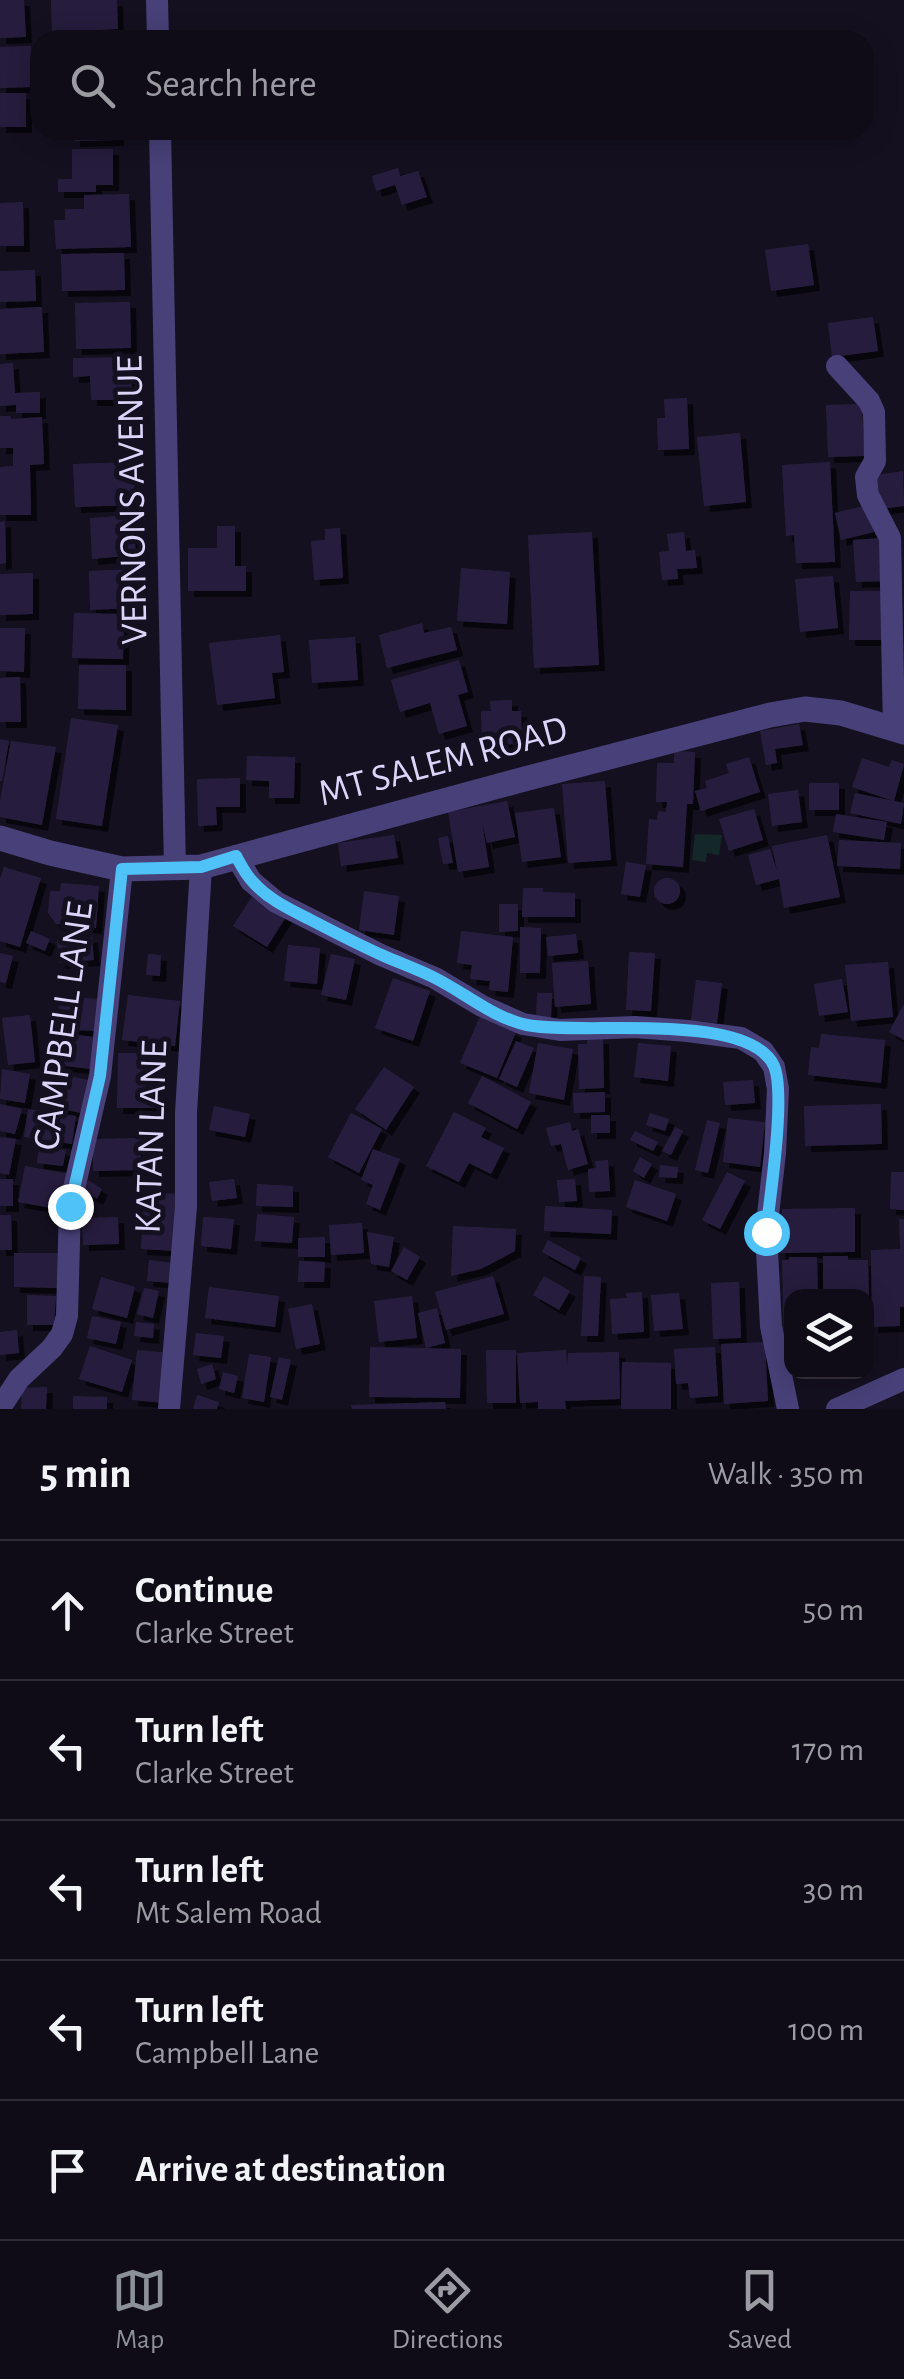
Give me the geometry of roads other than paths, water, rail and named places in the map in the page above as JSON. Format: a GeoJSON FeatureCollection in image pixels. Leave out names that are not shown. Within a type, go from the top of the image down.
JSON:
{"type":"FeatureCollection","features":[{"type":"Feature","properties":{"kind":"street"},"geometry":{"type":"LineString","coordinates":[[157,0],[158,30]]}},
{"type":"Feature","properties":{"kind":"street","name":"VERNONS AVENUE"},"geometry":{"type":"LineString","coordinates":[[160,140],[188,868]]}},
{"type":"Feature","properties":{"kind":"street"},"geometry":{"type":"LineString","coordinates":[[838,366],[874,412],[875,461],[866,477],[868,495],[890,538],[899,731]]}},
{"type":"Feature","properties":{"kind":"street","name":"MT SALEM ROAD"},"geometry":{"type":"LineString","coordinates":[[0,838],[122,869],[188,868],[770,715],[805,710],[841,713],[899,731]]}},
{"type":"Feature","properties":{"kind":"street"},"geometry":{"type":"LineString","coordinates":[[236,856],[252,881],[276,902],[523,1024],[560,1030],[688,1031],[742,1038],[763,1051],[774,1067],[778,1089],[766,1232],[771,1326],[788,1409]]}},
{"type":"Feature","properties":{"kind":"street","name":"KATAN LANE"},"geometry":{"type":"LineString","coordinates":[[169,1409],[186,1208],[188,868]]}},
{"type":"Feature","properties":{"kind":"street","name":"CAMPBELL LANE"},"geometry":{"type":"LineString","coordinates":[[0,1408],[19,1380],[52,1348],[62,1334],[67,1316],[70,1206],[100,1076],[122,869]]}},
{"type":"Feature","properties":{"kind":"street"},"geometry":{"type":"LineString","coordinates":[[837,1409],[904,1379]]}}]}
